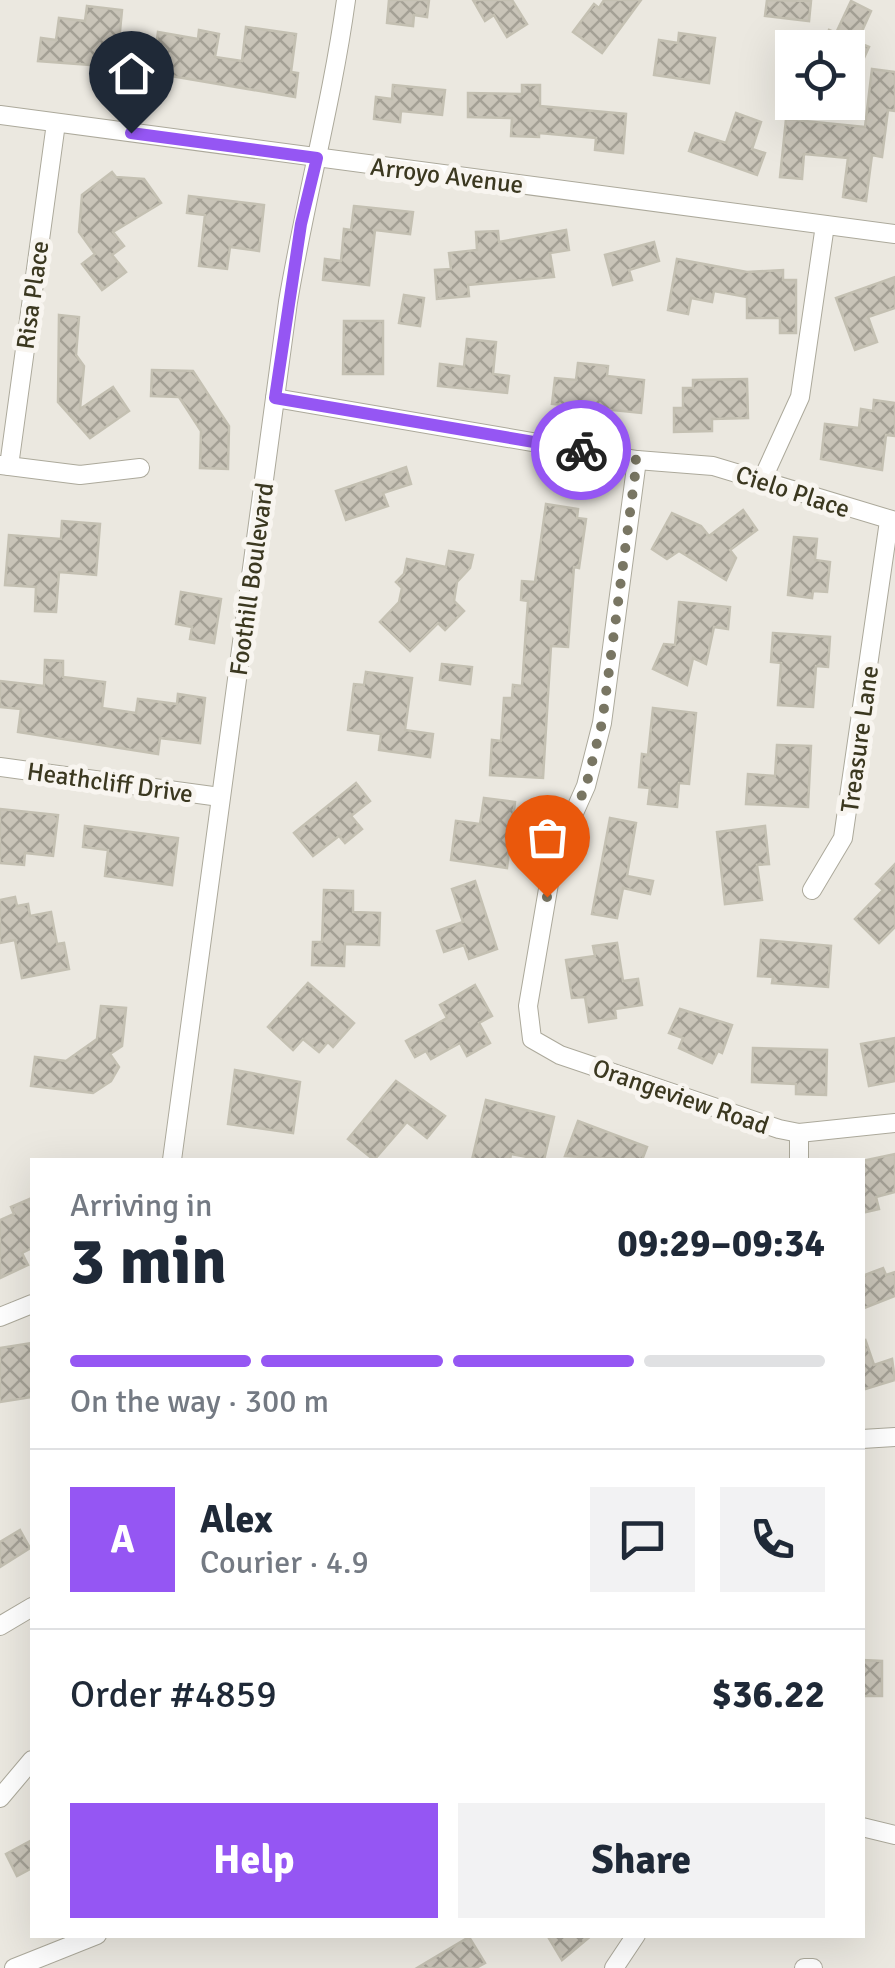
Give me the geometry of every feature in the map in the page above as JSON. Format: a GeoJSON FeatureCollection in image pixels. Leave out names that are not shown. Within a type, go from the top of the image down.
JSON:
{"type":"FeatureCollection","features":[{"type":"Feature","properties":{"kind":"street","name":"Foothill Boulevard"},"geometry":{"type":"LineString","coordinates":[[172,1158],[301,224],[334,88],[346,0]]}},
{"type":"Feature","properties":{"kind":"street","name":"Arroyo Avenue"},"geometry":{"type":"LineString","coordinates":[[0,115],[895,234]]}},
{"type":"Feature","properties":{"kind":"street","name":"Risa Place"},"geometry":{"type":"LineString","coordinates":[[4,466],[56,123]]}},
{"type":"Feature","properties":{"kind":"street"},"geometry":{"type":"LineString","coordinates":[[763,478],[800,398],[825,225]]}},
{"type":"Feature","properties":{"kind":"street","name":"Cielo Place"},"geometry":{"type":"LineString","coordinates":[[275,398],[637,460],[712,466],[763,478],[850,511],[892,521]]}},
{"type":"Feature","properties":{"kind":"street","name":"Orangeview Road"},"geometry":{"type":"LineString","coordinates":[[637,460],[602,723],[586,786],[553,860],[528,1006],[532,1039],[560,1055],[799,1133],[895,1123]]}},
{"type":"Feature","properties":{"kind":"street"},"geometry":{"type":"LineString","coordinates":[[4,466],[80,475],[140,468]]}},
{"type":"Feature","properties":{"kind":"street","name":"Treasure Lane"},"geometry":{"type":"LineString","coordinates":[[812,890],[844,838],[892,521]]}},
{"type":"Feature","properties":{"kind":"street","name":"Heathcliff Drive"},"geometry":{"type":"LineString","coordinates":[[0,767],[220,797]]}},
{"type":"Feature","properties":{"kind":"street"},"geometry":{"type":"LineString","coordinates":[[799,1133],[800,1158]]}},
{"type":"Feature","properties":{"kind":"street"},"geometry":{"type":"LineString","coordinates":[[0,1317],[30,1305]]}},
{"type":"Feature","properties":{"kind":"street"},"geometry":{"type":"LineString","coordinates":[[865,1438],[895,1437]]}},
{"type":"Feature","properties":{"kind":"street"},"geometry":{"type":"LineString","coordinates":[[0,1626],[30,1609]]}},
{"type":"Feature","properties":{"kind":"street"},"geometry":{"type":"LineString","coordinates":[[0,1798],[30,1762]]}},
{"type":"Feature","properties":{"kind":"street"},"geometry":{"type":"LineString","coordinates":[[865,1828],[895,1835]]}},
{"type":"Feature","properties":{"kind":"street"},"geometry":{"type":"LineString","coordinates":[[14,1968],[89,1938]]}},
{"type":"Feature","properties":{"kind":"street"},"geometry":{"type":"LineString","coordinates":[[614,1968],[634,1938]]}},
{"type":"Feature","properties":{"kind":"street"},"geometry":{"type":"LineString","coordinates":[[804,1968],[813,1968]]}},
{"type":"Feature","properties":{"kind":"building"},"geometry":{"type":"Polygon","coordinates":[[[389,0],[429,0],[427,17],[414,15],[413,26],[387,23],[389,0]]]}},
{"type":"Feature","properties":{"kind":"building"},"geometry":{"type":"Polygon","coordinates":[[[473,0],[512,0],[527,24],[507,37],[494,15],[485,21],[473,0]]]}},
{"type":"Feature","properties":{"kind":"building"},"geometry":{"type":"Polygon","coordinates":[[[604,0],[641,0],[602,53],[573,32],[594,4],[599,8],[604,0]]]}},
{"type":"Feature","properties":{"kind":"building"},"geometry":{"type":"Polygon","coordinates":[[[767,0],[811,1],[809,21],[765,16],[767,0]]]}},
{"type":"Feature","properties":{"kind":"building"},"geometry":{"type":"Polygon","coordinates":[[[851,1],[871,11],[862,30],[837,30],[851,1]]]}},
{"type":"Feature","properties":{"kind":"building"},"geometry":{"type":"Polygon","coordinates":[[[87,6],[122,10],[119,42],[156,48],[158,32],[198,39],[199,30],[219,34],[215,57],[242,61],[246,27],[296,34],[291,72],[298,73],[295,97],[118,67],[38,61],[41,38],[56,40],[59,18],[85,21],[87,6]]]}},
{"type":"Feature","properties":{"kind":"building"},"geometry":{"type":"Polygon","coordinates":[[[679,33],[715,38],[709,83],[654,75],[659,40],[678,43],[679,33]]]}},
{"type":"Feature","properties":{"kind":"building"},"geometry":{"type":"Polygon","coordinates":[[[872,69],[895,72],[895,111],[888,110],[882,157],[872,155],[866,201],[843,197],[848,158],[804,154],[802,179],[780,177],[786,120],[865,127],[872,69]]]}},
{"type":"Feature","properties":{"kind":"building"},"geometry":{"type":"Polygon","coordinates":[[[393,85],[445,90],[442,115],[401,111],[400,122],[374,119],[376,97],[392,99],[393,85]]]}},
{"type":"Feature","properties":{"kind":"building"},"geometry":{"type":"Polygon","coordinates":[[[522,85],[540,85],[540,106],[626,114],[623,153],[595,150],[596,138],[539,133],[539,137],[511,136],[512,118],[468,117],[468,93],[522,94],[522,85]]]}},
{"type":"Feature","properties":{"kind":"building"},"geometry":{"type":"Polygon","coordinates":[[[736,113],[761,122],[752,149],[765,153],[757,175],[689,151],[695,133],[726,143],[736,113]]]}},
{"type":"Feature","properties":{"kind":"building"},"geometry":{"type":"Polygon","coordinates":[[[112,172],[116,177],[144,179],[161,203],[113,232],[124,246],[112,255],[126,272],[102,290],[82,264],[95,254],[79,232],[82,195],[112,172]]]}},
{"type":"Feature","properties":{"kind":"building"},"geometry":{"type":"Polygon","coordinates":[[[189,196],[264,205],[259,251],[230,247],[227,269],[199,266],[205,215],[187,213],[189,196]]]}},
{"type":"Feature","properties":{"kind":"building"},"geometry":{"type":"Polygon","coordinates":[[[354,206],[413,212],[410,234],[375,230],[369,285],[323,280],[325,259],[341,261],[344,229],[351,230],[354,206]]]}},
{"type":"Feature","properties":{"kind":"building"},"geometry":{"type":"Polygon","coordinates":[[[566,230],[569,250],[550,253],[554,277],[468,285],[469,296],[437,299],[435,270],[451,269],[449,253],[477,250],[476,232],[498,231],[499,242],[566,230]]]}},
{"type":"Feature","properties":{"kind":"building"},"geometry":{"type":"Polygon","coordinates":[[[654,242],[659,261],[629,270],[632,280],[613,285],[605,255],[654,242]]]}},
{"type":"Feature","properties":{"kind":"building"},"geometry":{"type":"Polygon","coordinates":[[[677,259],[747,272],[783,270],[783,280],[796,280],[796,333],[780,333],[780,318],[747,318],[747,297],[714,291],[712,302],[691,298],[688,314],[668,310],[677,259]]]}},
{"type":"Feature","properties":{"kind":"building"},"geometry":{"type":"Polygon","coordinates":[[[895,277],[895,308],[868,317],[877,342],[855,350],[836,298],[895,277]]]}},
{"type":"Feature","properties":{"kind":"building"},"geometry":{"type":"Polygon","coordinates":[[[404,295],[424,298],[420,326],[399,323],[404,295]]]}},
{"type":"Feature","properties":{"kind":"building"},"geometry":{"type":"Polygon","coordinates":[[[59,315],[79,317],[76,355],[84,366],[80,409],[113,387],[129,411],[90,438],[58,402],[59,315]]]}},
{"type":"Feature","properties":{"kind":"building"},"geometry":{"type":"Polygon","coordinates":[[[344,321],[383,321],[383,374],[343,374],[344,321]]]}},
{"type":"Feature","properties":{"kind":"building"},"geometry":{"type":"Polygon","coordinates":[[[467,339],[496,342],[493,374],[509,376],[507,393],[438,386],[440,364],[464,367],[467,339]]]}},
{"type":"Feature","properties":{"kind":"building"},"geometry":{"type":"Polygon","coordinates":[[[578,363],[608,366],[607,376],[644,380],[641,413],[552,404],[555,378],[576,380],[578,363]]]}},
{"type":"Feature","properties":{"kind":"building"},"geometry":{"type":"Polygon","coordinates":[[[152,370],[193,371],[229,426],[228,469],[200,468],[201,431],[179,397],[151,396],[152,370]]]}},
{"type":"Feature","properties":{"kind":"building"},"geometry":{"type":"Polygon","coordinates":[[[747,379],[748,418],[712,419],[712,431],[674,432],[674,408],[683,408],[683,388],[693,388],[693,380],[747,379]]]}},
{"type":"Feature","properties":{"kind":"building"},"geometry":{"type":"Polygon","coordinates":[[[874,400],[895,403],[895,436],[886,435],[882,470],[821,459],[825,424],[859,428],[861,409],[873,411],[874,400]]]}},
{"type":"Feature","properties":{"kind":"building"},"geometry":{"type":"Polygon","coordinates":[[[406,467],[411,484],[383,493],[388,506],[346,520],[336,491],[406,467]]]}},
{"type":"Feature","properties":{"kind":"building"},"geometry":{"type":"Polygon","coordinates":[[[546,504],[578,509],[577,518],[586,519],[579,568],[574,567],[568,647],[551,646],[543,778],[490,775],[492,740],[501,741],[504,698],[512,698],[513,685],[522,686],[528,601],[521,600],[522,581],[535,582],[546,504]]]}},
{"type":"Feature","properties":{"kind":"building"},"geometry":{"type":"Polygon","coordinates":[[[743,510],[757,530],[730,550],[736,558],[726,580],[679,551],[667,559],[652,549],[672,513],[701,526],[709,536],[743,510]]]}},
{"type":"Feature","properties":{"kind":"building"},"geometry":{"type":"Polygon","coordinates":[[[62,521],[100,524],[96,575],[59,572],[56,612],[35,611],[36,587],[5,585],[9,535],[61,539],[62,521]]]}},
{"type":"Feature","properties":{"kind":"building"},"geometry":{"type":"Polygon","coordinates":[[[794,537],[817,539],[815,560],[830,562],[827,592],[813,591],[812,598],[788,595],[794,537]]]}},
{"type":"Feature","properties":{"kind":"building"},"geometry":{"type":"Polygon","coordinates":[[[449,551],[473,555],[470,568],[457,582],[454,601],[464,611],[445,630],[438,623],[410,651],[380,622],[399,602],[402,588],[396,582],[404,574],[407,559],[446,567],[449,551]]]}},
{"type":"Feature","properties":{"kind":"building"},"geometry":{"type":"Polygon","coordinates":[[[181,592],[221,599],[214,643],[190,639],[192,627],[176,624],[181,592]]]}},
{"type":"Feature","properties":{"kind":"building"},"geometry":{"type":"Polygon","coordinates":[[[679,602],[730,607],[728,629],[714,627],[706,664],[693,658],[687,685],[653,669],[664,644],[675,645],[679,602]]]}},
{"type":"Feature","properties":{"kind":"building"},"geometry":{"type":"Polygon","coordinates":[[[773,633],[830,637],[828,667],[816,666],[813,707],[778,705],[781,663],[771,662],[773,633]]]}},
{"type":"Feature","properties":{"kind":"building"},"geometry":{"type":"Polygon","coordinates":[[[45,660],[63,661],[63,677],[105,682],[102,708],[136,713],[138,699],[177,704],[178,694],[205,698],[200,743],[160,738],[158,754],[18,732],[21,709],[0,707],[0,681],[44,686],[45,660]]]}},
{"type":"Feature","properties":{"kind":"building"},"geometry":{"type":"Polygon","coordinates":[[[442,664],[472,667],[470,684],[440,680],[442,664]]]}},
{"type":"Feature","properties":{"kind":"building"},"geometry":{"type":"Polygon","coordinates":[[[366,672],[412,678],[405,730],[433,734],[430,757],[379,750],[381,734],[348,730],[354,684],[364,685],[366,672]]]}},
{"type":"Feature","properties":{"kind":"building"},"geometry":{"type":"Polygon","coordinates":[[[653,708],[696,713],[689,784],[679,783],[677,807],[648,804],[650,788],[639,787],[642,754],[648,755],[653,708]]]}},
{"type":"Feature","properties":{"kind":"building"},"geometry":{"type":"Polygon","coordinates":[[[777,745],[811,746],[808,807],[746,804],[748,774],[775,776],[777,745]]]}},
{"type":"Feature","properties":{"kind":"building"},"geometry":{"type":"Polygon","coordinates":[[[356,783],[370,801],[351,816],[362,829],[345,843],[339,836],[313,856],[294,833],[356,783]]]}},
{"type":"Feature","properties":{"kind":"building"},"geometry":{"type":"Polygon","coordinates":[[[484,798],[515,802],[507,868],[451,860],[456,821],[480,824],[484,798]]]}},
{"type":"Feature","properties":{"kind":"building"},"geometry":{"type":"Polygon","coordinates":[[[0,809],[58,815],[53,856],[25,853],[24,865],[0,863],[0,809]]]}},
{"type":"Feature","properties":{"kind":"building"},"geometry":{"type":"Polygon","coordinates":[[[610,818],[636,823],[627,876],[653,881],[650,894],[623,888],[617,918],[592,914],[610,818]]]}},
{"type":"Feature","properties":{"kind":"building"},"geometry":{"type":"Polygon","coordinates":[[[85,826],[178,838],[172,885],[105,876],[108,850],[83,847],[85,826]]]}},
{"type":"Feature","properties":{"kind":"building"},"geometry":{"type":"Polygon","coordinates":[[[765,826],[769,864],[757,865],[762,900],[725,904],[717,832],[765,826]]]}},
{"type":"Feature","properties":{"kind":"building"},"geometry":{"type":"Polygon","coordinates":[[[895,864],[895,927],[879,943],[855,919],[883,890],[876,884],[895,864]]]}},
{"type":"Feature","properties":{"kind":"building"},"geometry":{"type":"Polygon","coordinates":[[[475,881],[497,949],[469,959],[464,945],[444,952],[437,931],[463,922],[452,889],[475,881]]]}},
{"type":"Feature","properties":{"kind":"building"},"geometry":{"type":"Polygon","coordinates":[[[324,890],[353,891],[353,912],[380,913],[379,945],[345,944],[344,966],[312,965],[313,942],[322,942],[324,890]]]}},
{"type":"Feature","properties":{"kind":"building"},"geometry":{"type":"Polygon","coordinates":[[[15,897],[17,906],[28,904],[30,916],[51,912],[57,944],[64,943],[69,969],[22,978],[15,940],[0,943],[0,900],[15,897]]]}},
{"type":"Feature","properties":{"kind":"building"},"geometry":{"type":"Polygon","coordinates":[[[761,940],[831,946],[828,987],[772,983],[773,977],[758,976],[761,940]]]}},
{"type":"Feature","properties":{"kind":"building"},"geometry":{"type":"Polygon","coordinates":[[[617,943],[623,981],[638,979],[642,1005],[615,1009],[616,1018],[589,1022],[585,997],[572,998],[566,960],[595,956],[593,946],[617,943]]]}},
{"type":"Feature","properties":{"kind":"building"},"geometry":{"type":"Polygon","coordinates":[[[308,983],[354,1023],[333,1047],[328,1042],[319,1052],[303,1039],[293,1050],[268,1027],[308,983]]]}},
{"type":"Feature","properties":{"kind":"building"},"geometry":{"type":"Polygon","coordinates":[[[475,985],[492,1016],[479,1023],[490,1043],[467,1056],[460,1043],[431,1059],[426,1051],[415,1057],[406,1041],[447,1018],[440,1005],[475,985]]]}},
{"type":"Feature","properties":{"kind":"building"},"geometry":{"type":"Polygon","coordinates":[[[101,1006],[126,1008],[122,1046],[110,1054],[119,1067],[111,1081],[93,1093],[31,1086],[35,1057],[66,1061],[97,1039],[101,1006]]]}},
{"type":"Feature","properties":{"kind":"building"},"geometry":{"type":"Polygon","coordinates":[[[680,1009],[732,1025],[722,1053],[718,1051],[712,1063],[679,1048],[683,1038],[669,1033],[680,1009]]]}},
{"type":"Feature","properties":{"kind":"building"},"geometry":{"type":"Polygon","coordinates":[[[895,1038],[895,1081],[869,1086],[861,1044],[895,1038]]]}},
{"type":"Feature","properties":{"kind":"building"},"geometry":{"type":"Polygon","coordinates":[[[753,1048],[827,1050],[826,1095],[796,1094],[796,1084],[752,1082],[753,1048]]]}},
{"type":"Feature","properties":{"kind":"building"},"geometry":{"type":"Polygon","coordinates":[[[235,1070],[300,1082],[293,1133],[228,1124],[235,1070]]]}},
{"type":"Feature","properties":{"kind":"building"},"geometry":{"type":"Polygon","coordinates":[[[396,1081],[445,1116],[427,1138],[407,1122],[376,1158],[348,1139],[396,1081]]]}},
{"type":"Feature","properties":{"kind":"building"},"geometry":{"type":"Polygon","coordinates":[[[486,1100],[554,1117],[544,1158],[511,1154],[510,1158],[472,1158],[486,1100]]]}},
{"type":"Feature","properties":{"kind":"building"},"geometry":{"type":"Polygon","coordinates":[[[578,1121],[647,1147],[643,1158],[565,1156],[578,1121]]]}},
{"type":"Feature","properties":{"kind":"building"},"geometry":{"type":"Polygon","coordinates":[[[895,1154],[895,1192],[876,1197],[879,1209],[865,1212],[865,1160],[895,1154]]]}},
{"type":"Feature","properties":{"kind":"building"},"geometry":{"type":"Polygon","coordinates":[[[30,1199],[30,1249],[22,1253],[28,1265],[0,1278],[0,1220],[14,1214],[11,1207],[30,1199]]]}},
{"type":"Feature","properties":{"kind":"building"},"geometry":{"type":"Polygon","coordinates":[[[883,1268],[886,1275],[895,1272],[895,1296],[865,1308],[865,1275],[883,1268]]]}},
{"type":"Feature","properties":{"kind":"building"},"geometry":{"type":"Polygon","coordinates":[[[865,1339],[874,1365],[892,1359],[895,1380],[865,1389],[865,1339]]]}},
{"type":"Feature","properties":{"kind":"building"},"geometry":{"type":"Polygon","coordinates":[[[30,1343],[30,1397],[0,1402],[0,1348],[30,1343]]]}},
{"type":"Feature","properties":{"kind":"building"},"geometry":{"type":"Polygon","coordinates":[[[20,1530],[30,1548],[0,1567],[0,1542],[20,1530]]]}},
{"type":"Feature","properties":{"kind":"building"},"geometry":{"type":"Polygon","coordinates":[[[865,1660],[882,1661],[882,1696],[865,1696],[865,1660]]]}},
{"type":"Feature","properties":{"kind":"building"},"geometry":{"type":"Polygon","coordinates":[[[30,1841],[30,1869],[17,1876],[6,1854],[30,1841]]]}},
{"type":"Feature","properties":{"kind":"building"},"geometry":{"type":"Polygon","coordinates":[[[467,1938],[485,1963],[476,1968],[417,1968],[467,1938]]]}},
{"type":"Feature","properties":{"kind":"building"},"geometry":{"type":"Polygon","coordinates":[[[549,1938],[588,1938],[562,1960],[549,1938]]]}},
{"type":"Feature","properties":{"kind":"way so far"},"geometry":{"type":"LineString","coordinates":[[547,897],[553,860],[586,786],[602,723],[637,460],[581,450]]}},
{"type":"Feature","properties":{"kind":"route"},"geometry":{"type":"LineString","coordinates":[[131,133],[317,158],[301,224],[275,398],[581,450]]}}]}
